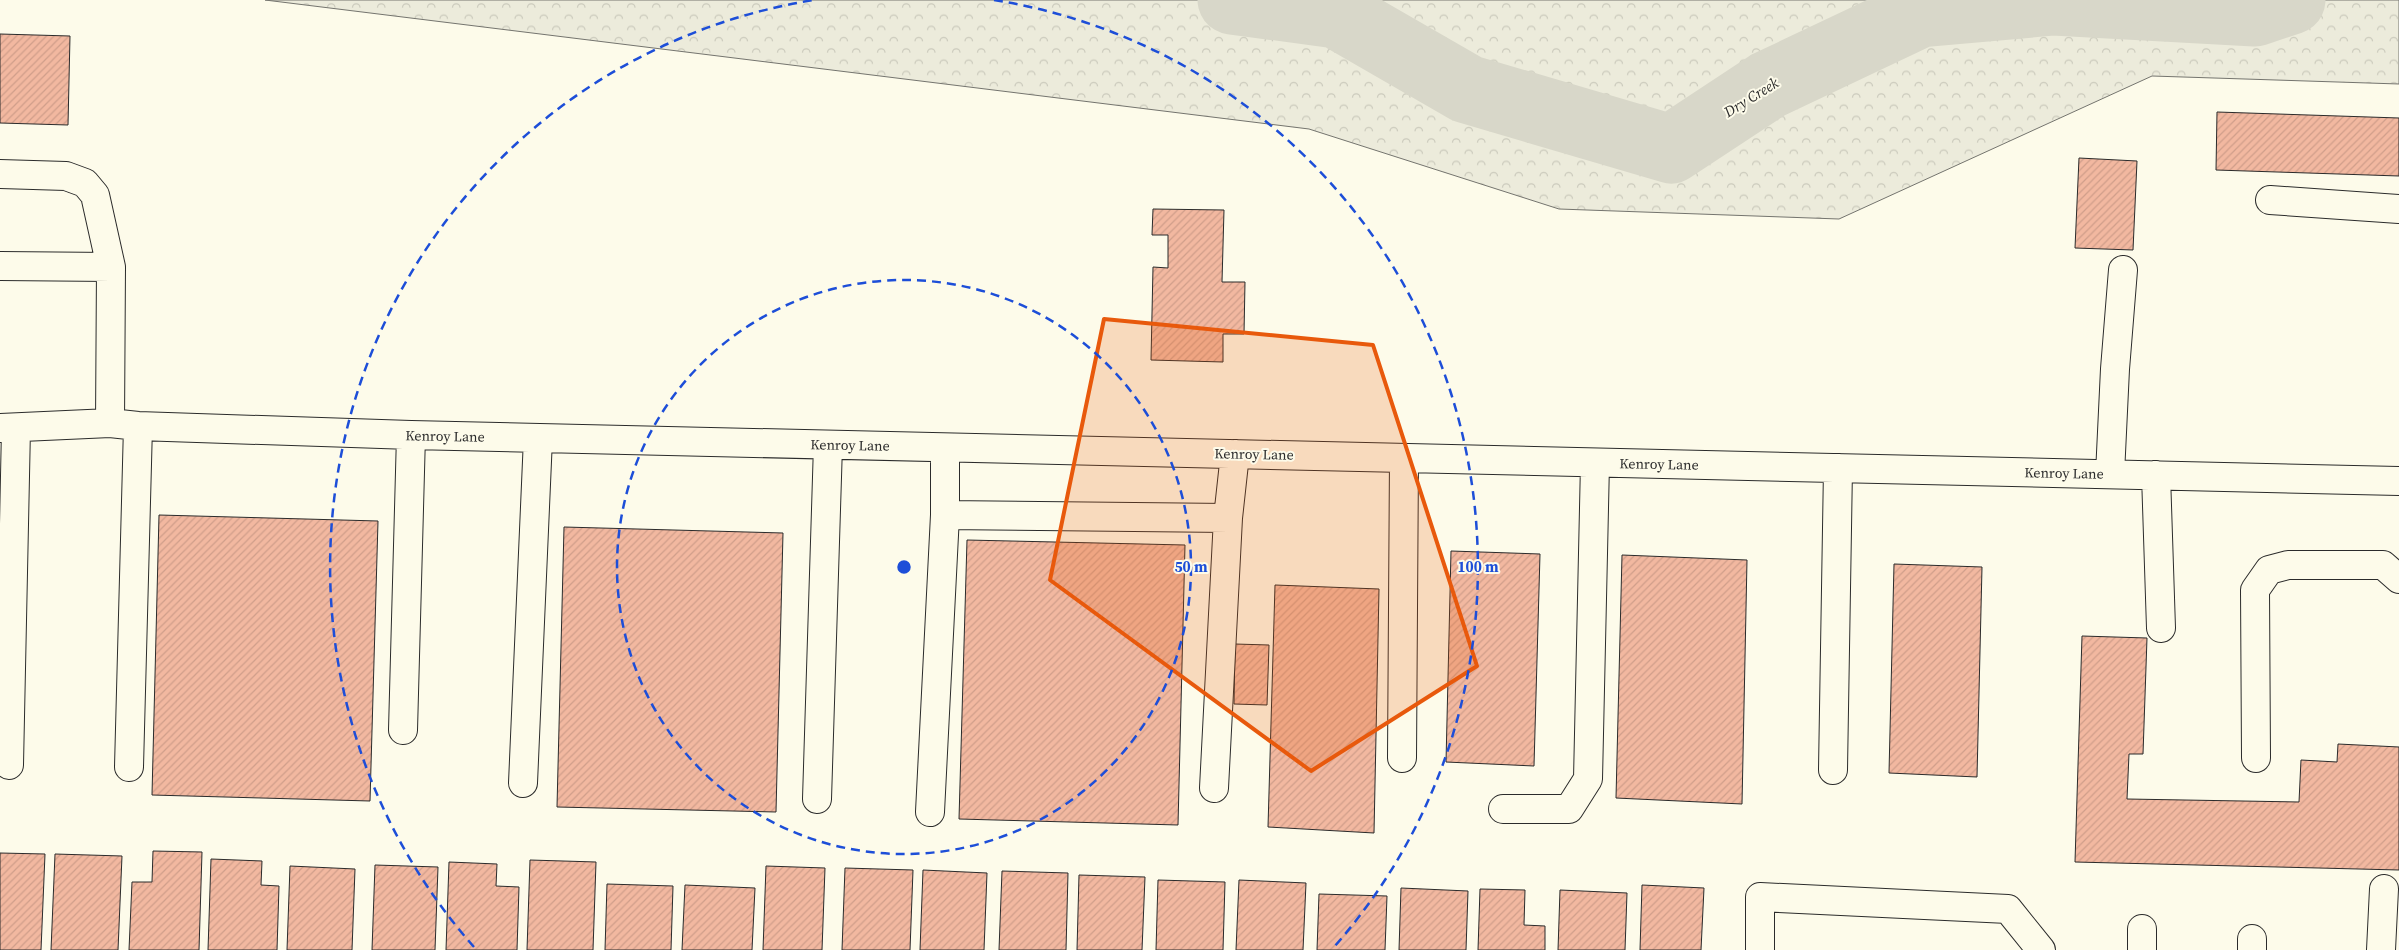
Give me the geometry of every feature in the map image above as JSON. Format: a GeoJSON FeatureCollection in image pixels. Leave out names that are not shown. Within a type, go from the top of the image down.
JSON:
{"type":"FeatureCollection","features":[{"type":"Feature","properties":{"kind":"street"},"geometry":{"type":"LineString","coordinates":[[0,174],[66,176],[85,183],[95,195],[111,267],[110,423]]}},
{"type":"Feature","properties":{"kind":"street"},"geometry":{"type":"LineString","coordinates":[[2270,200],[2399,209]]}},
{"type":"Feature","properties":{"kind":"street"},"geometry":{"type":"LineString","coordinates":[[0,266],[111,267]]}},
{"type":"Feature","properties":{"kind":"street"},"geometry":{"type":"LineString","coordinates":[[2110,474],[2115,368],[2123,270]]}},
{"type":"Feature","properties":{"kind":"street","name":"Kenroy Lane"},"geometry":{"type":"LineString","coordinates":[[8,428],[110,423],[138,426],[411,435],[2399,481]]}},
{"type":"Feature","properties":{"kind":"street"},"geometry":{"type":"LineString","coordinates":[[129,768],[138,426]]}},
{"type":"Feature","properties":{"kind":"street"},"geometry":{"type":"LineString","coordinates":[[8,428],[9,765]]}},
{"type":"Feature","properties":{"kind":"street"},"geometry":{"type":"LineString","coordinates":[[403,730],[411,435]]}},
{"type":"Feature","properties":{"kind":"street"},"geometry":{"type":"LineString","coordinates":[[523,782],[538,438]]}},
{"type":"Feature","properties":{"kind":"street"},"geometry":{"type":"LineString","coordinates":[[817,798],[828,445]]}},
{"type":"Feature","properties":{"kind":"street"},"geometry":{"type":"LineString","coordinates":[[930,812],[945,515],[945,448]]}},
{"type":"Feature","properties":{"kind":"street"},"geometry":{"type":"LineString","coordinates":[[1214,788],[1228,518],[1234,454]]}},
{"type":"Feature","properties":{"kind":"street"},"geometry":{"type":"LineString","coordinates":[[1402,758],[1404,458]]}},
{"type":"Feature","properties":{"kind":"street"},"geometry":{"type":"LineString","coordinates":[[1502,809],[1569,809],[1588,779],[1594,463]]}},
{"type":"Feature","properties":{"kind":"street"},"geometry":{"type":"LineString","coordinates":[[1833,770],[1838,468]]}},
{"type":"Feature","properties":{"kind":"street"},"geometry":{"type":"LineString","coordinates":[[2156,475],[2161,628]]}},
{"type":"Feature","properties":{"kind":"street"},"geometry":{"type":"LineString","coordinates":[[945,515],[1228,518]]}},
{"type":"Feature","properties":{"kind":"street"},"geometry":{"type":"LineString","coordinates":[[2256,758],[2255,590],[2270,570],[2288,565],[2383,566],[2399,579]]}},
{"type":"Feature","properties":{"kind":"street"},"geometry":{"type":"LineString","coordinates":[[2381,950],[2384,889]]}},
{"type":"Feature","properties":{"kind":"street"},"geometry":{"type":"LineString","coordinates":[[1760,950],[1760,896],[2008,909],[2041,950]]}},
{"type":"Feature","properties":{"kind":"highlighted area"},"geometry":{"type":"Polygon","coordinates":[[[1104,319],[1373,345],[1477,666],[1311,771],[1050,580],[1104,319]]]}},
{"type":"Feature","properties":{"kind":"green space"},"geometry":{"type":"Polygon","coordinates":[[[265,0],[2399,0],[2399,84],[2152,76],[1839,219],[1559,209],[1309,129],[265,0]]]}},
{"type":"Feature","properties":{"kind":"building"},"geometry":{"type":"Polygon","coordinates":[[[0,34],[70,36],[68,125],[0,123],[0,34]]]}},
{"type":"Feature","properties":{"kind":"building"},"geometry":{"type":"Polygon","coordinates":[[[2217,112],[2399,118],[2399,176],[2216,170],[2217,112]]]}},
{"type":"Feature","properties":{"kind":"building"},"geometry":{"type":"Polygon","coordinates":[[[2079,158],[2137,161],[2133,250],[2075,248],[2079,158]]]}},
{"type":"Feature","properties":{"kind":"building"},"geometry":{"type":"Polygon","coordinates":[[[1153,209],[1224,210],[1222,282],[1245,282],[1244,334],[1223,334],[1223,362],[1151,360],[1153,267],[1168,268],[1168,235],[1152,235],[1153,209]]]}},
{"type":"Feature","properties":{"kind":"building"},"geometry":{"type":"Polygon","coordinates":[[[159,515],[378,521],[370,801],[152,795],[159,515]]]}},
{"type":"Feature","properties":{"kind":"building"},"geometry":{"type":"Polygon","coordinates":[[[564,527],[783,533],[776,812],[557,807],[564,527]]]}},
{"type":"Feature","properties":{"kind":"building"},"geometry":{"type":"Polygon","coordinates":[[[967,540],[1185,545],[1178,825],[959,819],[967,540]]]}},
{"type":"Feature","properties":{"kind":"building"},"geometry":{"type":"Polygon","coordinates":[[[1451,551],[1540,554],[1534,766],[1446,762],[1451,551]]]}},
{"type":"Feature","properties":{"kind":"building"},"geometry":{"type":"Polygon","coordinates":[[[1622,555],[1747,560],[1742,804],[1616,798],[1622,555]]]}},
{"type":"Feature","properties":{"kind":"building"},"geometry":{"type":"Polygon","coordinates":[[[1894,564],[1982,567],[1977,777],[1889,773],[1894,564]]]}},
{"type":"Feature","properties":{"kind":"building"},"geometry":{"type":"Polygon","coordinates":[[[1275,585],[1379,589],[1374,833],[1268,827],[1275,585]]]}},
{"type":"Feature","properties":{"kind":"building"},"geometry":{"type":"Polygon","coordinates":[[[2082,636],[2147,638],[2143,754],[2129,754],[2127,799],[2299,802],[2301,760],[2337,762],[2338,744],[2399,747],[2399,870],[2075,862],[2082,636]]]}},
{"type":"Feature","properties":{"kind":"building"},"geometry":{"type":"Polygon","coordinates":[[[1235,644],[1269,645],[1267,705],[1234,704],[1235,644]]]}},
{"type":"Feature","properties":{"kind":"building"},"geometry":{"type":"Polygon","coordinates":[[[153,851],[202,852],[199,950],[129,950],[132,882],[152,882],[153,851]]]}},
{"type":"Feature","properties":{"kind":"building"},"geometry":{"type":"Polygon","coordinates":[[[0,853],[45,854],[41,950],[0,950],[0,853]]]}},
{"type":"Feature","properties":{"kind":"building"},"geometry":{"type":"Polygon","coordinates":[[[55,854],[122,856],[118,950],[51,950],[55,854]]]}},
{"type":"Feature","properties":{"kind":"building"},"geometry":{"type":"Polygon","coordinates":[[[211,859],[262,861],[261,885],[279,886],[277,950],[208,950],[211,859]]]}},
{"type":"Feature","properties":{"kind":"building"},"geometry":{"type":"Polygon","coordinates":[[[530,860],[596,862],[593,950],[527,950],[530,860]]]}},
{"type":"Feature","properties":{"kind":"building"},"geometry":{"type":"Polygon","coordinates":[[[449,862],[497,864],[496,886],[519,887],[517,950],[446,950],[449,862]]]}},
{"type":"Feature","properties":{"kind":"building"},"geometry":{"type":"Polygon","coordinates":[[[375,865],[438,867],[435,950],[372,950],[375,865]]]}},
{"type":"Feature","properties":{"kind":"building"},"geometry":{"type":"Polygon","coordinates":[[[290,866],[355,869],[352,950],[287,950],[290,866]]]}},
{"type":"Feature","properties":{"kind":"building"},"geometry":{"type":"Polygon","coordinates":[[[766,866],[825,868],[822,950],[763,950],[766,866]]]}},
{"type":"Feature","properties":{"kind":"building"},"geometry":{"type":"Polygon","coordinates":[[[845,868],[913,870],[910,950],[842,950],[845,868]]]}},
{"type":"Feature","properties":{"kind":"building"},"geometry":{"type":"Polygon","coordinates":[[[923,870],[987,873],[984,950],[920,950],[923,870]]]}},
{"type":"Feature","properties":{"kind":"building"},"geometry":{"type":"Polygon","coordinates":[[[1002,871],[1068,873],[1066,950],[999,950],[1002,871]]]}},
{"type":"Feature","properties":{"kind":"building"},"geometry":{"type":"Polygon","coordinates":[[[1079,875],[1145,877],[1142,950],[1077,950],[1079,875]]]}},
{"type":"Feature","properties":{"kind":"building"},"geometry":{"type":"Polygon","coordinates":[[[1158,880],[1225,882],[1223,950],[1156,950],[1158,880]]]}},
{"type":"Feature","properties":{"kind":"building"},"geometry":{"type":"Polygon","coordinates":[[[1239,880],[1306,883],[1303,950],[1236,950],[1239,880]]]}},
{"type":"Feature","properties":{"kind":"building"},"geometry":{"type":"Polygon","coordinates":[[[607,884],[673,886],[671,950],[605,950],[607,884]]]}},
{"type":"Feature","properties":{"kind":"building"},"geometry":{"type":"Polygon","coordinates":[[[685,885],[755,888],[752,950],[682,950],[685,885]]]}},
{"type":"Feature","properties":{"kind":"building"},"geometry":{"type":"Polygon","coordinates":[[[1642,885],[1704,888],[1701,950],[1640,950],[1642,885]]]}},
{"type":"Feature","properties":{"kind":"building"},"geometry":{"type":"Polygon","coordinates":[[[1401,888],[1468,891],[1466,950],[1399,950],[1401,888]]]}},
{"type":"Feature","properties":{"kind":"building"},"geometry":{"type":"Polygon","coordinates":[[[1480,889],[1525,890],[1524,925],[1545,926],[1545,950],[1478,950],[1480,889]]]}},
{"type":"Feature","properties":{"kind":"building"},"geometry":{"type":"Polygon","coordinates":[[[1560,890],[1627,893],[1625,950],[1558,950],[1560,890]]]}},
{"type":"Feature","properties":{"kind":"building"},"geometry":{"type":"Polygon","coordinates":[[[1319,894],[1387,896],[1385,950],[1317,950],[1319,894]]]}},
{"type":"Feature","properties":{"kind":"waterway","name":"Dry Creek"},"geometry":{"type":"LineString","coordinates":[[1232,0],[1337,14],[1467,89],[1671,149],[1768,85],[1920,13],[2054,1],[2255,12],[2291,0]]}}]}
